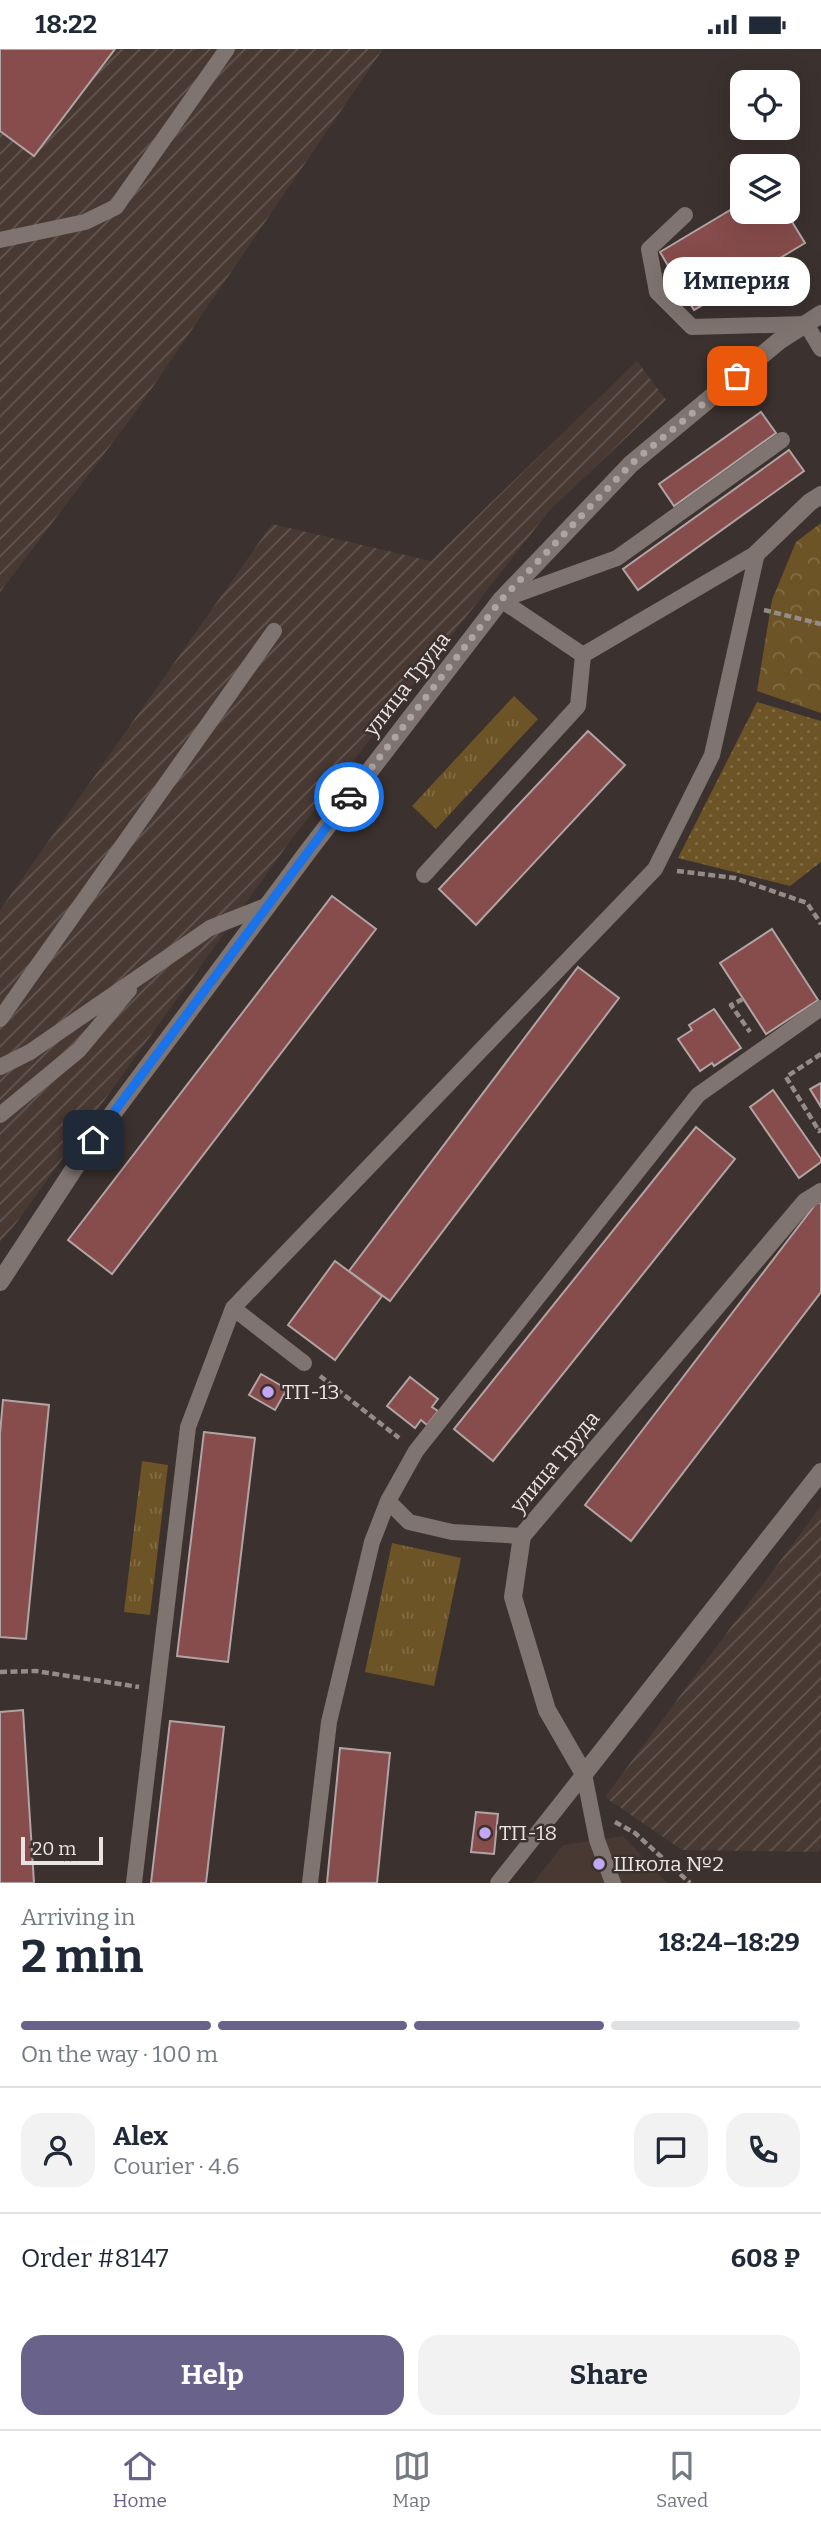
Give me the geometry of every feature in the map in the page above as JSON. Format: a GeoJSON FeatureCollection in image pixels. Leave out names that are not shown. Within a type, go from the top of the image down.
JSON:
{"type":"FeatureCollection","features":[{"type":"Feature","properties":{"kind":"street","name":"улица Труда"},"geometry":{"type":"LineString","coordinates":[[0,1282],[93,1140],[266,907],[501,600],[631,464],[779,341],[821,314]]}},
{"type":"Feature","properties":{"kind":"street"},"geometry":{"type":"LineString","coordinates":[[757,553],[810,502],[821,495]]}},
{"type":"Feature","properties":{"kind":"street","name":"улица Труда"},"geometry":{"type":"LineString","coordinates":[[584,1773],[547,1710],[513,1597],[522,1536],[806,1202],[821,1192]]}},
{"type":"Feature","properties":{"kind":"street"},"geometry":{"type":"LineString","coordinates":[[584,1773],[821,1472]]}},
{"type":"Feature","properties":{"kind":"lane"},"geometry":{"type":"LineString","coordinates":[[0,240],[85,222],[116,207],[227,49]]}},
{"type":"Feature","properties":{"kind":"lane"},"geometry":{"type":"LineString","coordinates":[[685,215],[649,249],[657,292],[692,327],[806,324],[821,349]]}},
{"type":"Feature","properties":{"kind":"lane"},"geometry":{"type":"LineString","coordinates":[[501,600],[617,558],[782,440]]}},
{"type":"Feature","properties":{"kind":"lane"},"geometry":{"type":"LineString","coordinates":[[583,655],[757,553]]}},
{"type":"Feature","properties":{"kind":"lane"},"geometry":{"type":"LineString","coordinates":[[134,1883],[188,1427],[233,1308],[655,869],[712,755],[757,553]]}},
{"type":"Feature","properties":{"kind":"lane"},"geometry":{"type":"LineString","coordinates":[[501,600],[583,655]]}},
{"type":"Feature","properties":{"kind":"lane"},"geometry":{"type":"LineString","coordinates":[[0,1019],[274,631]]}},
{"type":"Feature","properties":{"kind":"lane"},"geometry":{"type":"LineString","coordinates":[[424,875],[578,706],[583,655]]}},
{"type":"Feature","properties":{"kind":"lane"},"geometry":{"type":"LineString","coordinates":[[0,1067],[30,1052],[210,928],[266,907]]}},
{"type":"Feature","properties":{"kind":"lane"},"geometry":{"type":"LineString","coordinates":[[0,1115],[79,1050],[142,975]]}},
{"type":"Feature","properties":{"kind":"lane"},"geometry":{"type":"LineString","coordinates":[[310,1883],[329,1722],[372,1542],[388,1501],[416,1451],[698,1095],[821,1008]]}},
{"type":"Feature","properties":{"kind":"lane"},"geometry":{"type":"LineString","coordinates":[[233,1308],[304,1363]]}},
{"type":"Feature","properties":{"kind":"lane"},"geometry":{"type":"LineString","coordinates":[[388,1501],[409,1522],[452,1532],[522,1536]]}},
{"type":"Feature","properties":{"kind":"lane"},"geometry":{"type":"LineString","coordinates":[[584,1773],[597,1840],[614,1883]]}},
{"type":"Feature","properties":{"kind":"lane"},"geometry":{"type":"LineString","coordinates":[[498,1883],[584,1773]]}},
{"type":"Feature","properties":{"kind":"path"},"geometry":{"type":"LineString","coordinates":[[746,606],[821,624]]}},
{"type":"Feature","properties":{"kind":"path"},"geometry":{"type":"LineString","coordinates":[[655,869],[735,878],[807,902],[821,924]]}},
{"type":"Feature","properties":{"kind":"path"},"geometry":{"type":"LineString","coordinates":[[743,999],[731,1005],[762,1050]]}},
{"type":"Feature","properties":{"kind":"path"},"geometry":{"type":"LineString","coordinates":[[821,1054],[786,1077],[819,1131],[821,1129]]}},
{"type":"Feature","properties":{"kind":"path"},"geometry":{"type":"LineString","coordinates":[[304,1363],[416,1451]]}},
{"type":"Feature","properties":{"kind":"path"},"geometry":{"type":"LineString","coordinates":[[0,1672],[36,1671],[157,1690]]}},
{"type":"Feature","properties":{"kind":"path"},"geometry":{"type":"LineString","coordinates":[[591,1809],[635,1833],[690,1883]]}},
{"type":"Feature","properties":{"kind":"shaded area"},"geometry":{"type":"Polygon","coordinates":[[[0,49],[383,49],[135,413],[0,592],[0,49]]]}},
{"type":"Feature","properties":{"kind":"shaded area"},"geometry":{"type":"Polygon","coordinates":[[[637,361],[666,400],[549,511],[291,840],[0,1242],[0,910],[272,524],[431,561],[637,361]]]}},
{"type":"Feature","properties":{"kind":"shaded area"},"geometry":{"type":"Polygon","coordinates":[[[821,1506],[821,1848],[818,1852],[682,1850],[605,1797],[821,1506]]]}},
{"type":"Feature","properties":{"kind":"shaded area","name":"Школа №2"},"geometry":{"type":"Polygon","coordinates":[[[623,1836],[667,1883],[533,1883],[563,1845],[623,1836]]]}},
{"type":"Feature","properties":{"kind":"green space"},"geometry":{"type":"Polygon","coordinates":[[[821,523],[821,713],[757,691],[772,600],[796,542],[821,523]]]}},
{"type":"Feature","properties":{"kind":"green space"},"geometry":{"type":"Polygon","coordinates":[[[514,696],[538,719],[436,829],[412,806],[514,696]]]}},
{"type":"Feature","properties":{"kind":"green space"},"geometry":{"type":"Polygon","coordinates":[[[757,702],[821,721],[821,862],[790,886],[678,858],[757,702]]]}},
{"type":"Feature","properties":{"kind":"green space"},"geometry":{"type":"Polygon","coordinates":[[[142,1461],[168,1465],[150,1615],[124,1612],[142,1461]]]}},
{"type":"Feature","properties":{"kind":"green space"},"geometry":{"type":"Polygon","coordinates":[[[392,1543],[461,1558],[434,1686],[365,1672],[392,1543]]]}},
{"type":"Feature","properties":{"kind":"building"},"geometry":{"type":"Polygon","coordinates":[[[0,49],[115,49],[34,156],[0,131],[0,49]]]}},
{"type":"Feature","properties":{"kind":"building"},"geometry":{"type":"Polygon","coordinates":[[[730,210],[730,224],[793,224],[805,243],[694,310],[660,252],[730,210]]]}},
{"type":"Feature","properties":{"kind":"building"},"geometry":{"type":"Polygon","coordinates":[[[761,412],[776,433],[674,506],[659,484],[761,412]]]}},
{"type":"Feature","properties":{"kind":"building"},"geometry":{"type":"Polygon","coordinates":[[[789,450],[804,471],[638,590],[623,569],[789,450]]]}},
{"type":"Feature","properties":{"kind":"building"},"geometry":{"type":"Polygon","coordinates":[[[588,731],[625,765],[476,925],[439,889],[588,731]]]}},
{"type":"Feature","properties":{"kind":"building"},"geometry":{"type":"Polygon","coordinates":[[[332,896],[376,929],[112,1274],[68,1240],[332,896]]]}},
{"type":"Feature","properties":{"kind":"building"},"geometry":{"type":"Polygon","coordinates":[[[772,929],[818,1000],[766,1034],[720,963],[772,929]]]}},
{"type":"Feature","properties":{"kind":"building"},"geometry":{"type":"Polygon","coordinates":[[[578,967],[619,998],[390,1301],[349,1271],[578,967]]]}},
{"type":"Feature","properties":{"kind":"building"},"geometry":{"type":"Polygon","coordinates":[[[714,1009],[741,1048],[714,1066],[712,1063],[700,1071],[678,1039],[692,1030],[689,1025],[714,1009]]]}},
{"type":"Feature","properties":{"kind":"building"},"geometry":{"type":"Polygon","coordinates":[[[821,1083],[821,1107],[810,1089],[821,1083]]]}},
{"type":"Feature","properties":{"kind":"building"},"geometry":{"type":"Polygon","coordinates":[[[773,1090],[821,1159],[821,1162],[799,1178],[750,1107],[773,1090]]]}},
{"type":"Feature","properties":{"kind":"building"},"geometry":{"type":"Polygon","coordinates":[[[696,1127],[735,1159],[493,1461],[454,1429],[696,1127]]]}},
{"type":"Feature","properties":{"kind":"building"},"geometry":{"type":"Polygon","coordinates":[[[818,1201],[821,1204],[821,1292],[631,1541],[585,1505],[818,1201]]]}},
{"type":"Feature","properties":{"kind":"building"},"geometry":{"type":"Polygon","coordinates":[[[335,1261],[382,1296],[335,1360],[288,1325],[335,1261]]]}},
{"type":"Feature","properties":{"kind":"building","name":"ТП-13"},"geometry":{"type":"Polygon","coordinates":[[[261,1374],[287,1389],[275,1410],[249,1395],[261,1374]]]}},
{"type":"Feature","properties":{"kind":"building"},"geometry":{"type":"Polygon","coordinates":[[[410,1377],[438,1399],[432,1407],[438,1411],[427,1425],[421,1420],[415,1428],[387,1406],[410,1377]]]}},
{"type":"Feature","properties":{"kind":"building"},"geometry":{"type":"Polygon","coordinates":[[[3,1400],[49,1405],[26,1639],[0,1637],[0,1434],[3,1400]]]}},
{"type":"Feature","properties":{"kind":"building"},"geometry":{"type":"Polygon","coordinates":[[[204,1432],[255,1438],[228,1662],[177,1656],[204,1432]]]}},
{"type":"Feature","properties":{"kind":"building"},"geometry":{"type":"Polygon","coordinates":[[[23,1710],[34,1883],[0,1883],[0,1712],[23,1710]]]}},
{"type":"Feature","properties":{"kind":"building"},"geometry":{"type":"Polygon","coordinates":[[[170,1721],[224,1727],[206,1883],[151,1883],[170,1721]]]}},
{"type":"Feature","properties":{"kind":"building"},"geometry":{"type":"Polygon","coordinates":[[[340,1748],[390,1753],[377,1883],[327,1883],[340,1748]]]}},
{"type":"Feature","properties":{"kind":"building","name":"ТП-18"},"geometry":{"type":"Polygon","coordinates":[[[476,1812],[498,1814],[494,1854],[471,1852],[476,1812]]]}},
{"type":"Feature","properties":{"kind":"way so far"},"geometry":{"type":"LineString","coordinates":[[349,797],[501,600],[631,464],[737,376]]}},
{"type":"Feature","properties":{"kind":"place","name":"Империя"},"geometry":{"type":"Point","coordinates":[737,376]}},
{"type":"Feature","properties":{"kind":"place","name":"ТП-13"},"geometry":{"type":"Point","coordinates":[268,1392]}},
{"type":"Feature","properties":{"kind":"place","name":"ТП-18"},"geometry":{"type":"Point","coordinates":[485,1833]}},
{"type":"Feature","properties":{"kind":"place","name":"Школа №2"},"geometry":{"type":"Point","coordinates":[599,1864]}},
{"type":"Feature","properties":{"kind":"route"},"geometry":{"type":"LineString","coordinates":[[93,1140],[349,797]]}}]}
